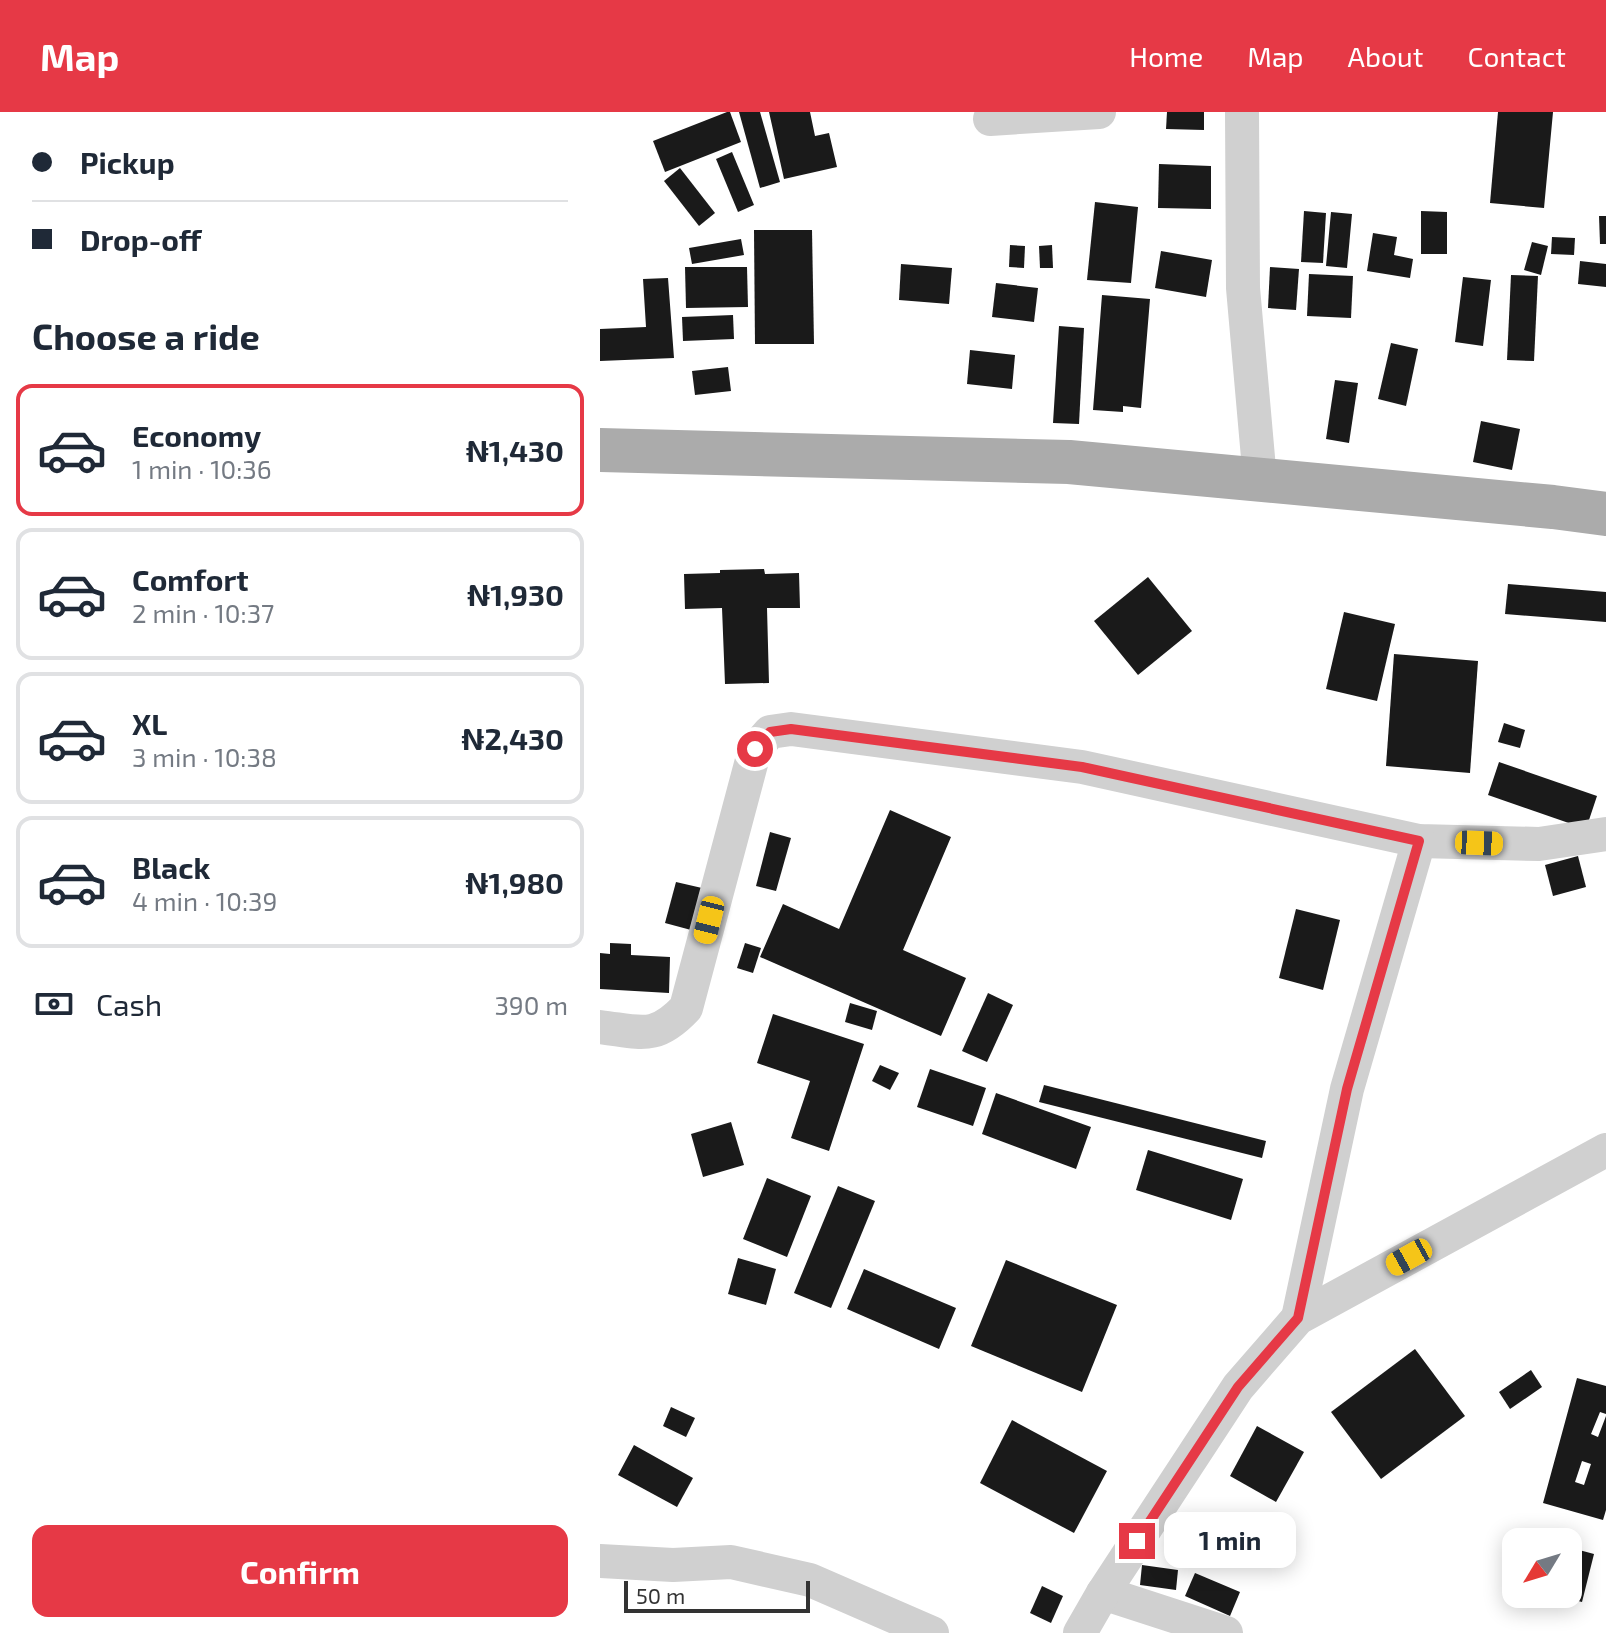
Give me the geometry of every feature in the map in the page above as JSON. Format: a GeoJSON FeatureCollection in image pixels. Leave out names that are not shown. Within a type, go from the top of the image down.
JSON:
{"type":"FeatureCollection","features":[{"type":"Feature","properties":{"kind":"main road"},"geometry":{"type":"LineString","coordinates":[[600,450],[1069,462],[1606,514]]}},
{"type":"Feature","properties":{"kind":"street"},"geometry":{"type":"LineString","coordinates":[[990,119],[1099,112]]}},
{"type":"Feature","properties":{"kind":"street"},"geometry":{"type":"LineString","coordinates":[[1242,112],[1243,288],[1260,480]]}},
{"type":"Feature","properties":{"kind":"street"},"geometry":{"type":"LineString","coordinates":[[600,1027],[651,1033],[671,1024],[686,1008],[755,749],[770,732],[791,729],[1082,767],[1419,841],[1539,844],[1606,834]]}},
{"type":"Feature","properties":{"kind":"street"},"geometry":{"type":"LineString","coordinates":[[1298,1318],[1347,1089],[1419,841]]}},
{"type":"Feature","properties":{"kind":"street"},"geometry":{"type":"LineString","coordinates":[[1080,1633],[1238,1387],[1298,1318],[1606,1150]]}},
{"type":"Feature","properties":{"kind":"street"},"geometry":{"type":"LineString","coordinates":[[600,1561],[673,1565],[731,1562],[810,1580],[932,1633]]}},
{"type":"Feature","properties":{"kind":"street"},"geometry":{"type":"LineString","coordinates":[[1103,1593],[1226,1633]]}},
{"type":"Feature","properties":{"kind":"building"},"geometry":{"type":"Polygon","coordinates":[[[730,112],[741,142],[665,172],[653,141],[730,112]]]}},
{"type":"Feature","properties":{"kind":"building"},"geometry":{"type":"Polygon","coordinates":[[[739,112],[760,112],[780,182],[760,188],[739,112]]]}},
{"type":"Feature","properties":{"kind":"building"},"geometry":{"type":"Polygon","coordinates":[[[769,112],[810,112],[815,136],[829,133],[837,167],[784,179],[769,112]]]}},
{"type":"Feature","properties":{"kind":"building"},"geometry":{"type":"Polygon","coordinates":[[[1167,112],[1204,112],[1204,130],[1166,129],[1167,112]]]}},
{"type":"Feature","properties":{"kind":"building"},"geometry":{"type":"Polygon","coordinates":[[[1498,112],[1553,112],[1544,208],[1490,203],[1498,112]]]}},
{"type":"Feature","properties":{"kind":"building"},"geometry":{"type":"Polygon","coordinates":[[[732,152],[754,205],[738,212],[716,159],[732,152]]]}},
{"type":"Feature","properties":{"kind":"building"},"geometry":{"type":"Polygon","coordinates":[[[1159,164],[1211,166],[1211,209],[1158,208],[1159,164]]]}},
{"type":"Feature","properties":{"kind":"building"},"geometry":{"type":"Polygon","coordinates":[[[680,168],[715,213],[699,226],[664,181],[680,168]]]}},
{"type":"Feature","properties":{"kind":"building"},"geometry":{"type":"Polygon","coordinates":[[[1095,202],[1138,207],[1131,283],[1087,280],[1095,202]]]}},
{"type":"Feature","properties":{"kind":"building"},"geometry":{"type":"Polygon","coordinates":[[[1304,211],[1326,213],[1323,263],[1301,262],[1304,211]]]}},
{"type":"Feature","properties":{"kind":"building"},"geometry":{"type":"Polygon","coordinates":[[[1421,211],[1447,212],[1447,254],[1421,254],[1421,211]]]}},
{"type":"Feature","properties":{"kind":"building"},"geometry":{"type":"Polygon","coordinates":[[[1331,212],[1352,214],[1347,268],[1326,266],[1331,212]]]}},
{"type":"Feature","properties":{"kind":"building"},"geometry":{"type":"Polygon","coordinates":[[[1599,216],[1606,216],[1606,244],[1600,244],[1599,216]]]}},
{"type":"Feature","properties":{"kind":"building"},"geometry":{"type":"Polygon","coordinates":[[[754,230],[812,230],[814,344],[755,344],[754,230]]]}},
{"type":"Feature","properties":{"kind":"building"},"geometry":{"type":"Polygon","coordinates":[[[1373,233],[1397,237],[1394,255],[1413,259],[1410,278],[1367,271],[1373,233]]]}},
{"type":"Feature","properties":{"kind":"building"},"geometry":{"type":"Polygon","coordinates":[[[1552,237],[1575,238],[1574,255],[1551,254],[1552,237]]]}},
{"type":"Feature","properties":{"kind":"building"},"geometry":{"type":"Polygon","coordinates":[[[741,239],[744,255],[692,264],[689,248],[741,239]]]}},
{"type":"Feature","properties":{"kind":"building"},"geometry":{"type":"Polygon","coordinates":[[[1532,242],[1548,246],[1541,275],[1524,270],[1532,242]]]}},
{"type":"Feature","properties":{"kind":"building"},"geometry":{"type":"Polygon","coordinates":[[[1010,245],[1025,246],[1024,268],[1009,267],[1010,245]]]}},
{"type":"Feature","properties":{"kind":"building"},"geometry":{"type":"Polygon","coordinates":[[[1052,245],[1053,268],[1040,268],[1039,246],[1052,245]]]}},
{"type":"Feature","properties":{"kind":"building"},"geometry":{"type":"Polygon","coordinates":[[[1161,251],[1212,260],[1206,297],[1155,288],[1161,251]]]}},
{"type":"Feature","properties":{"kind":"building"},"geometry":{"type":"Polygon","coordinates":[[[1580,261],[1606,264],[1606,287],[1578,284],[1580,261]]]}},
{"type":"Feature","properties":{"kind":"building"},"geometry":{"type":"Polygon","coordinates":[[[901,264],[952,268],[949,304],[899,300],[901,264]]]}},
{"type":"Feature","properties":{"kind":"building"},"geometry":{"type":"Polygon","coordinates":[[[685,267],[747,267],[748,307],[686,308],[685,267]]]}},
{"type":"Feature","properties":{"kind":"building"},"geometry":{"type":"Polygon","coordinates":[[[1270,267],[1299,269],[1296,310],[1268,308],[1270,267]]]}},
{"type":"Feature","properties":{"kind":"building"},"geometry":{"type":"Polygon","coordinates":[[[1309,274],[1353,276],[1351,318],[1307,316],[1309,274]]]}},
{"type":"Feature","properties":{"kind":"building"},"geometry":{"type":"Polygon","coordinates":[[[1511,275],[1538,276],[1534,361],[1507,360],[1511,275]]]}},
{"type":"Feature","properties":{"kind":"building"},"geometry":{"type":"Polygon","coordinates":[[[1463,277],[1491,280],[1483,346],[1455,342],[1463,277]]]}},
{"type":"Feature","properties":{"kind":"building"},"geometry":{"type":"Polygon","coordinates":[[[668,278],[674,358],[600,361],[600,329],[646,327],[643,279],[668,278]]]}},
{"type":"Feature","properties":{"kind":"building"},"geometry":{"type":"Polygon","coordinates":[[[996,283],[1038,288],[1034,322],[992,317],[996,283]]]}},
{"type":"Feature","properties":{"kind":"building"},"geometry":{"type":"Polygon","coordinates":[[[1102,295],[1150,299],[1141,408],[1123,406],[1123,412],[1093,410],[1102,295]]]}},
{"type":"Feature","properties":{"kind":"building"},"geometry":{"type":"Polygon","coordinates":[[[733,315],[734,339],[683,341],[682,317],[733,315]]]}},
{"type":"Feature","properties":{"kind":"building"},"geometry":{"type":"Polygon","coordinates":[[[1059,326],[1084,328],[1079,424],[1053,423],[1059,326]]]}},
{"type":"Feature","properties":{"kind":"building"},"geometry":{"type":"Polygon","coordinates":[[[1391,343],[1418,349],[1406,406],[1378,399],[1391,343]]]}},
{"type":"Feature","properties":{"kind":"building"},"geometry":{"type":"Polygon","coordinates":[[[970,350],[1015,355],[1012,389],[967,384],[970,350]]]}},
{"type":"Feature","properties":{"kind":"building"},"geometry":{"type":"Polygon","coordinates":[[[728,367],[731,391],[695,395],[692,371],[728,367]]]}},
{"type":"Feature","properties":{"kind":"building"},"geometry":{"type":"Polygon","coordinates":[[[1335,380],[1358,383],[1349,443],[1326,439],[1335,380]]]}},
{"type":"Feature","properties":{"kind":"building"},"geometry":{"type":"Polygon","coordinates":[[[1481,421],[1520,429],[1512,470],[1473,462],[1481,421]]]}},
{"type":"Feature","properties":{"kind":"building"},"geometry":{"type":"Polygon","coordinates":[[[764,569],[765,574],[799,573],[800,608],[767,608],[769,683],[725,684],[722,608],[685,609],[684,574],[764,569]]]}},
{"type":"Feature","properties":{"kind":"building"},"geometry":{"type":"Polygon","coordinates":[[[1148,577],[1192,631],[1138,675],[1094,621],[1148,577]]]}},
{"type":"Feature","properties":{"kind":"building"},"geometry":{"type":"Polygon","coordinates":[[[1508,584],[1606,592],[1606,622],[1505,614],[1508,584]]]}},
{"type":"Feature","properties":{"kind":"building"},"geometry":{"type":"Polygon","coordinates":[[[1344,612],[1395,624],[1377,701],[1326,689],[1344,612]]]}},
{"type":"Feature","properties":{"kind":"building"},"geometry":{"type":"Polygon","coordinates":[[[1394,654],[1478,661],[1470,773],[1386,766],[1394,654]]]}},
{"type":"Feature","properties":{"kind":"building"},"geometry":{"type":"Polygon","coordinates":[[[1504,723],[1525,730],[1520,748],[1498,742],[1504,723]]]}},
{"type":"Feature","properties":{"kind":"building"},"geometry":{"type":"Polygon","coordinates":[[[1499,762],[1597,796],[1586,829],[1488,795],[1499,762]]]}},
{"type":"Feature","properties":{"kind":"building"},"geometry":{"type":"Polygon","coordinates":[[[890,810],[951,837],[903,950],[966,978],[941,1036],[760,957],[783,904],[839,929],[890,810]]]}},
{"type":"Feature","properties":{"kind":"building"},"geometry":{"type":"Polygon","coordinates":[[[770,832],[791,838],[776,891],[756,886],[770,832]]]}},
{"type":"Feature","properties":{"kind":"building"},"geometry":{"type":"Polygon","coordinates":[[[1578,856],[1586,887],[1553,896],[1545,865],[1578,856]]]}},
{"type":"Feature","properties":{"kind":"building"},"geometry":{"type":"Polygon","coordinates":[[[676,882],[702,888],[691,930],[665,923],[676,882]]]}},
{"type":"Feature","properties":{"kind":"building"},"geometry":{"type":"Polygon","coordinates":[[[1296,909],[1340,920],[1323,990],[1279,978],[1296,909]]]}},
{"type":"Feature","properties":{"kind":"building"},"geometry":{"type":"Polygon","coordinates":[[[610,943],[631,944],[631,955],[670,957],[669,993],[600,989],[600,953],[610,954],[610,943]]]}},
{"type":"Feature","properties":{"kind":"building"},"geometry":{"type":"Polygon","coordinates":[[[745,943],[761,948],[753,973],[737,968],[745,943]]]}},
{"type":"Feature","properties":{"kind":"building"},"geometry":{"type":"Polygon","coordinates":[[[988,993],[1013,1005],[987,1062],[962,1051],[988,993]]]}},
{"type":"Feature","properties":{"kind":"building"},"geometry":{"type":"Polygon","coordinates":[[[850,1003],[877,1011],[872,1030],[845,1022],[850,1003]]]}},
{"type":"Feature","properties":{"kind":"building"},"geometry":{"type":"Polygon","coordinates":[[[773,1014],[864,1044],[829,1151],[791,1138],[810,1081],[757,1063],[773,1014]]]}},
{"type":"Feature","properties":{"kind":"building"},"geometry":{"type":"Polygon","coordinates":[[[880,1065],[899,1073],[890,1090],[872,1081],[880,1065]]]}},
{"type":"Feature","properties":{"kind":"building"},"geometry":{"type":"Polygon","coordinates":[[[930,1069],[986,1088],[973,1126],[917,1107],[930,1069]]]}},
{"type":"Feature","properties":{"kind":"building"},"geometry":{"type":"Polygon","coordinates":[[[1044,1085],[1266,1141],[1262,1158],[1039,1102],[1044,1085]]]}},
{"type":"Feature","properties":{"kind":"building"},"geometry":{"type":"Polygon","coordinates":[[[996,1093],[1091,1127],[1076,1169],[982,1134],[996,1093]]]}},
{"type":"Feature","properties":{"kind":"building"},"geometry":{"type":"Polygon","coordinates":[[[731,1122],[744,1165],[703,1177],[691,1134],[731,1122]]]}},
{"type":"Feature","properties":{"kind":"building"},"geometry":{"type":"Polygon","coordinates":[[[1148,1150],[1243,1179],[1231,1220],[1136,1190],[1148,1150]]]}},
{"type":"Feature","properties":{"kind":"building"},"geometry":{"type":"Polygon","coordinates":[[[767,1178],[811,1196],[787,1257],[743,1239],[767,1178]]]}},
{"type":"Feature","properties":{"kind":"building"},"geometry":{"type":"Polygon","coordinates":[[[838,1186],[875,1201],[831,1308],[794,1293],[838,1186]]]}},
{"type":"Feature","properties":{"kind":"building"},"geometry":{"type":"Polygon","coordinates":[[[738,1258],[776,1269],[766,1305],[728,1294],[738,1258]]]}},
{"type":"Feature","properties":{"kind":"building"},"geometry":{"type":"Polygon","coordinates":[[[1006,1260],[1117,1305],[1082,1392],[971,1346],[1006,1260]]]}},
{"type":"Feature","properties":{"kind":"building"},"geometry":{"type":"Polygon","coordinates":[[[864,1269],[956,1308],[939,1349],[847,1309],[864,1269]]]}},
{"type":"Feature","properties":{"kind":"building"},"geometry":{"type":"Polygon","coordinates":[[[1415,1349],[1465,1416],[1381,1479],[1331,1412],[1415,1349]]]}},
{"type":"Feature","properties":{"kind":"building"},"geometry":{"type":"Polygon","coordinates":[[[1531,1370],[1542,1387],[1510,1409],[1499,1392],[1531,1370]]]}},
{"type":"Feature","properties":{"kind":"building"},"geometry":{"type":"Polygon","coordinates":[[[1577,1378],[1606,1386],[1606,1414],[1600,1412],[1591,1434],[1598,1437],[1606,1416],[1606,1510],[1603,1520],[1543,1503],[1577,1378]],[[1582,1461],[1575,1482],[1584,1485],[1591,1464],[1582,1461]]]}},
{"type":"Feature","properties":{"kind":"building"},"geometry":{"type":"Polygon","coordinates":[[[671,1407],[695,1418],[686,1437],[663,1426],[671,1407]]]}},
{"type":"Feature","properties":{"kind":"building"},"geometry":{"type":"Polygon","coordinates":[[[1012,1420],[1107,1471],[1074,1533],[980,1483],[1012,1420]]]}},
{"type":"Feature","properties":{"kind":"building"},"geometry":{"type":"Polygon","coordinates":[[[1257,1426],[1304,1452],[1276,1502],[1230,1476],[1257,1426]]]}},
{"type":"Feature","properties":{"kind":"building"},"geometry":{"type":"Polygon","coordinates":[[[634,1445],[693,1478],[677,1507],[618,1475],[634,1445]]]}},
{"type":"Feature","properties":{"kind":"building"},"geometry":{"type":"Polygon","coordinates":[[[1582,1551],[1594,1554],[1582,1602],[1582,1551]]]}},
{"type":"Feature","properties":{"kind":"building"},"geometry":{"type":"Polygon","coordinates":[[[1142,1565],[1178,1570],[1176,1590],[1140,1585],[1142,1565]]]}},
{"type":"Feature","properties":{"kind":"building"},"geometry":{"type":"Polygon","coordinates":[[[1195,1573],[1240,1592],[1230,1616],[1185,1596],[1195,1573]]]}},
{"type":"Feature","properties":{"kind":"building"},"geometry":{"type":"Polygon","coordinates":[[[1042,1586],[1063,1596],[1051,1623],[1030,1613],[1042,1586]]]}},
{"type":"Feature","properties":{"kind":"route"},"geometry":{"type":"LineString","coordinates":[[755,749],[770,732],[791,729],[1082,767],[1419,841],[1347,1089],[1298,1318],[1238,1387],[1137,1541]]}}]}
